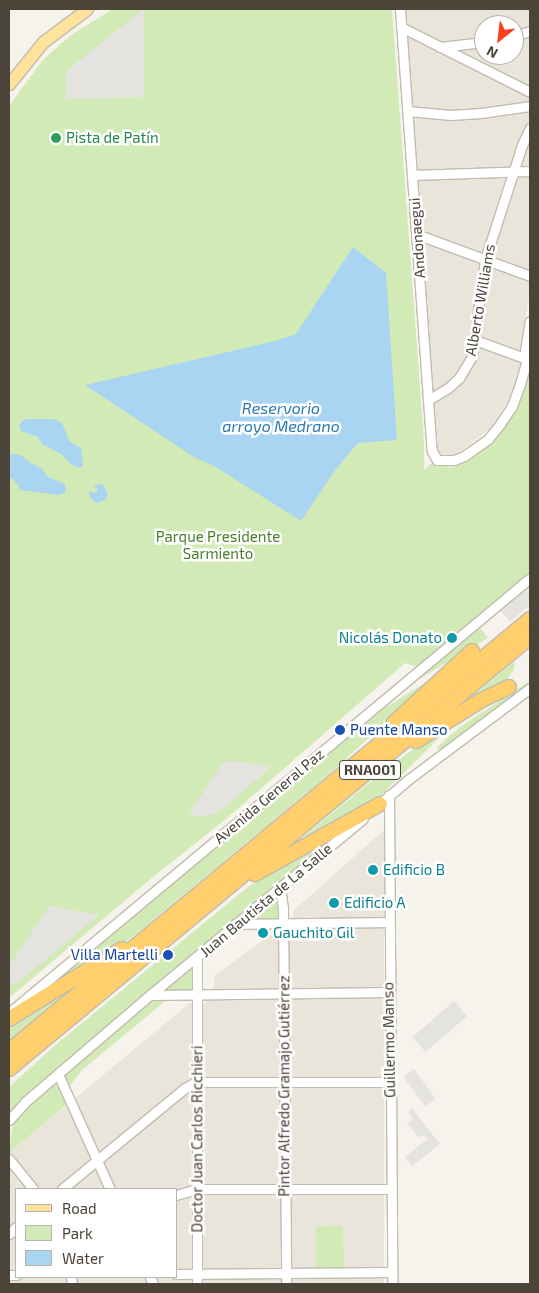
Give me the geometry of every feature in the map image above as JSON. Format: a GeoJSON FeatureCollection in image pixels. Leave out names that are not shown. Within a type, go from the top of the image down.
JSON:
{"type":"FeatureCollection","features":[{"type":"Feature","properties":{"kind":"highway","name":"Avenida General Paz"},"geometry":{"type":"LineString","coordinates":[[9,1051],[530,619]]}},
{"type":"Feature","properties":{"kind":"highway","name":"RNA001"},"geometry":{"type":"LineString","coordinates":[[9,1069],[530,637]]}},
{"type":"Feature","properties":{"kind":"highway"},"geometry":{"type":"LineString","coordinates":[[368,754],[398,718],[472,651]]}},
{"type":"Feature","properties":{"kind":"highway"},"geometry":{"type":"LineString","coordinates":[[381,761],[480,701],[509,687]]}},
{"type":"Feature","properties":{"kind":"highway"},"geometry":{"type":"LineString","coordinates":[[210,902],[283,857],[385,799]]}},
{"type":"Feature","properties":{"kind":"highway"},"geometry":{"type":"LineString","coordinates":[[9,1019],[124,947],[151,934]]}},
{"type":"Feature","properties":{"kind":"highway"},"geometry":{"type":"LineString","coordinates":[[9,1080],[58,1028]]}},
{"type":"Feature","properties":{"kind":"main road"},"geometry":{"type":"LineString","coordinates":[[9,84],[43,42],[87,9]]}},
{"type":"Feature","properties":{"kind":"street","name":"Andonaegui"},"geometry":{"type":"LineString","coordinates":[[400,9],[428,400],[434,458],[442,462],[464,456],[488,439],[512,406],[528,360]]}},
{"type":"Feature","properties":{"kind":"street"},"geometry":{"type":"LineString","coordinates":[[401,27],[530,92]]}},
{"type":"Feature","properties":{"kind":"street"},"geometry":{"type":"LineString","coordinates":[[439,47],[474,43]]}},
{"type":"Feature","properties":{"kind":"street"},"geometry":{"type":"LineString","coordinates":[[408,111],[451,115],[530,106]]}},
{"type":"Feature","properties":{"kind":"street","name":"Alberto Williams"},"geometry":{"type":"LineString","coordinates":[[428,400],[448,388],[459,378],[472,356],[485,260],[522,145],[530,128]]}},
{"type":"Feature","properties":{"kind":"street"},"geometry":{"type":"LineString","coordinates":[[412,175],[530,171]]}},
{"type":"Feature","properties":{"kind":"street"},"geometry":{"type":"LineString","coordinates":[[416,234],[530,276]]}},
{"type":"Feature","properties":{"kind":"street"},"geometry":{"type":"LineString","coordinates":[[528,360],[525,351],[530,321]]}},
{"type":"Feature","properties":{"kind":"street"},"geometry":{"type":"LineString","coordinates":[[475,340],[528,360]]}},
{"type":"Feature","properties":{"kind":"street","name":"Avenida General Paz"},"geometry":{"type":"LineString","coordinates":[[9,1014],[530,578]]}},
{"type":"Feature","properties":{"kind":"street","name":"Juan Bautista de La Salle"},"geometry":{"type":"LineString","coordinates":[[9,1120],[58,1074],[150,995],[385,799],[530,688]]}},
{"type":"Feature","properties":{"kind":"street","name":"Guillermo Manso"},"geometry":{"type":"LineString","coordinates":[[385,799],[392,1284]]}},
{"type":"Feature","properties":{"kind":"street","name":"Pintor Alfredo Gramajo Gutiérrez"},"geometry":{"type":"LineString","coordinates":[[280,887],[283,895],[286,1284]]}},
{"type":"Feature","properties":{"kind":"street"},"geometry":{"type":"LineString","coordinates":[[235,924],[388,922]]}},
{"type":"Feature","properties":{"kind":"street","name":"Doctor Juan Carlos Ricchieri"},"geometry":{"type":"LineString","coordinates":[[197,957],[197,1284]]}},
{"type":"Feature","properties":{"kind":"street"},"geometry":{"type":"LineString","coordinates":[[150,995],[389,992]]}},
{"type":"Feature","properties":{"kind":"street"},"geometry":{"type":"LineString","coordinates":[[58,1074],[110,1188]]}},
{"type":"Feature","properties":{"kind":"street"},"geometry":{"type":"LineString","coordinates":[[63,1188],[185,1088],[196,1082],[390,1082]]}},
{"type":"Feature","properties":{"kind":"street"},"geometry":{"type":"LineString","coordinates":[[9,1159],[33,1188]]}},
{"type":"Feature","properties":{"kind":"street"},"geometry":{"type":"LineString","coordinates":[[178,1195],[197,1190],[390,1189]]}},
{"type":"Feature","properties":{"kind":"street"},"geometry":{"type":"LineString","coordinates":[[178,1274],[392,1272]]}},
{"type":"Feature","properties":{"kind":"shaded area"},"geometry":{"type":"Polygon","coordinates":[[[144,9],[144,97],[66,99],[66,71],[144,9]]]}},
{"type":"Feature","properties":{"kind":"shaded area"},"geometry":{"type":"Polygon","coordinates":[[[405,9],[530,9],[530,290],[520,350],[521,365],[509,400],[491,428],[464,449],[448,457],[439,456],[436,450],[405,9]]]}},
{"type":"Feature","properties":{"kind":"shaded area"},"geometry":{"type":"Polygon","coordinates":[[[530,586],[530,605],[510,622],[500,610],[530,586]]]}},
{"type":"Feature","properties":{"kind":"shaded area"},"geometry":{"type":"Polygon","coordinates":[[[237,761],[271,767],[219,812],[200,817],[189,814],[223,762],[237,761]]]}},
{"type":"Feature","properties":{"kind":"shaded area"},"geometry":{"type":"Polygon","coordinates":[[[384,830],[384,1284],[9,1284],[9,1153],[190,1003],[205,1003],[214,988],[215,975],[275,932],[293,930],[293,911],[384,830]]]}},
{"type":"Feature","properties":{"kind":"shaded area"},"geometry":{"type":"Polygon","coordinates":[[[49,906],[99,915],[16,984],[9,983],[9,966],[49,906]]]}},
{"type":"Feature","properties":{"kind":"shaded area"},"geometry":{"type":"Polygon","coordinates":[[[454,1001],[467,1016],[426,1052],[412,1037],[454,1001]]]}},
{"type":"Feature","properties":{"kind":"shaded area"},"geometry":{"type":"Polygon","coordinates":[[[414,1069],[436,1099],[425,1107],[403,1077],[414,1069]]]}},
{"type":"Feature","properties":{"kind":"shaded area"},"geometry":{"type":"Polygon","coordinates":[[[412,1108],[440,1144],[412,1166],[405,1157],[427,1139],[423,1135],[419,1138],[407,1123],[413,1119],[408,1112],[412,1108]]]}},
{"type":"Feature","properties":{"kind":"green space","name":"Parque Presidente Sarmiento"},"geometry":{"type":"Polygon","coordinates":[[[113,9],[392,9],[424,441],[424,470],[433,462],[448,467],[462,464],[495,440],[517,411],[530,370],[530,573],[417,667],[405,663],[226,819],[153,877],[9,998],[9,106],[42,61],[57,47],[73,34],[113,9]]]}},
{"type":"Feature","properties":{"kind":"green space"},"geometry":{"type":"Polygon","coordinates":[[[530,583],[530,586],[480,628],[488,638],[413,681],[530,583]]]}},
{"type":"Feature","properties":{"kind":"green space"},"geometry":{"type":"Polygon","coordinates":[[[515,661],[514,669],[506,682],[452,713],[515,661]]]}},
{"type":"Feature","properties":{"kind":"green space"},"geometry":{"type":"Polygon","coordinates":[[[439,674],[327,776],[131,938],[38,993],[372,716],[439,674]]]}},
{"type":"Feature","properties":{"kind":"green space"},"geometry":{"type":"Polygon","coordinates":[[[528,682],[530,684],[518,694],[440,751],[437,747],[460,727],[528,682]]]}},
{"type":"Feature","properties":{"kind":"green space"},"geometry":{"type":"Polygon","coordinates":[[[484,704],[443,734],[372,804],[287,850],[390,766],[436,733],[484,704]]]}},
{"type":"Feature","properties":{"kind":"green space"},"geometry":{"type":"Polygon","coordinates":[[[351,824],[176,968],[9,1114],[9,1087],[59,1042],[248,887],[283,862],[351,824]]]}},
{"type":"Feature","properties":{"kind":"green space"},"geometry":{"type":"Polygon","coordinates":[[[277,899],[279,919],[253,920],[277,899]]]}},
{"type":"Feature","properties":{"kind":"green space"},"geometry":{"type":"Polygon","coordinates":[[[193,963],[195,992],[163,991],[162,989],[193,963]]]}},
{"type":"Feature","properties":{"kind":"green space"},"geometry":{"type":"Polygon","coordinates":[[[77,984],[9,1040],[9,1025],[77,984]]]}},
{"type":"Feature","properties":{"kind":"green space"},"geometry":{"type":"Polygon","coordinates":[[[154,997],[169,998],[82,1070],[68,1088],[63,1075],[154,997]]]}},
{"type":"Feature","properties":{"kind":"green space"},"geometry":{"type":"Polygon","coordinates":[[[52,1084],[58,1086],[66,1105],[9,1153],[13,1123],[17,1116],[52,1084]]]}},
{"type":"Feature","properties":{"kind":"green space"},"geometry":{"type":"Polygon","coordinates":[[[316,1226],[343,1226],[344,1270],[317,1270],[316,1226]]]}},
{"type":"Feature","properties":{"kind":"water","name":"Reservorio arroyo Medrano"},"geometry":{"type":"Polygon","coordinates":[[[353,247],[386,273],[397,440],[358,443],[336,469],[301,521],[214,466],[194,457],[85,385],[275,341],[296,334],[353,247]]]}},
{"type":"Feature","properties":{"kind":"water"},"geometry":{"type":"Polygon","coordinates":[[[25,419],[53,419],[62,423],[70,442],[81,448],[83,466],[78,468],[61,454],[42,444],[38,437],[21,431],[19,425],[25,419]]]}},
{"type":"Feature","properties":{"kind":"water"},"geometry":{"type":"Polygon","coordinates":[[[9,454],[21,455],[41,468],[48,477],[65,484],[66,492],[59,495],[21,490],[14,480],[9,477],[9,454]]]}},
{"type":"Feature","properties":{"kind":"water"},"geometry":{"type":"Polygon","coordinates":[[[99,484],[104,486],[108,494],[105,500],[97,503],[91,499],[89,491],[92,493],[97,492],[97,488],[93,486],[99,484]]]}},
{"type":"Feature","properties":{"kind":"place","name":"Pista de Patín"},"geometry":{"type":"Point","coordinates":[56,138]}},
{"type":"Feature","properties":{"kind":"place","name":"Nicolás Donato"},"geometry":{"type":"Point","coordinates":[452,638]}},
{"type":"Feature","properties":{"kind":"place","name":"Puente Manso"},"geometry":{"type":"Point","coordinates":[340,730]}},
{"type":"Feature","properties":{"kind":"place","name":"Edificio B"},"geometry":{"type":"Point","coordinates":[373,870]}},
{"type":"Feature","properties":{"kind":"place","name":"Edificio A"},"geometry":{"type":"Point","coordinates":[334,903]}},
{"type":"Feature","properties":{"kind":"place","name":"Gauchito Gil"},"geometry":{"type":"Point","coordinates":[263,933]}},
{"type":"Feature","properties":{"kind":"place","name":"Villa Martelli"},"geometry":{"type":"Point","coordinates":[168,955]}}]}
